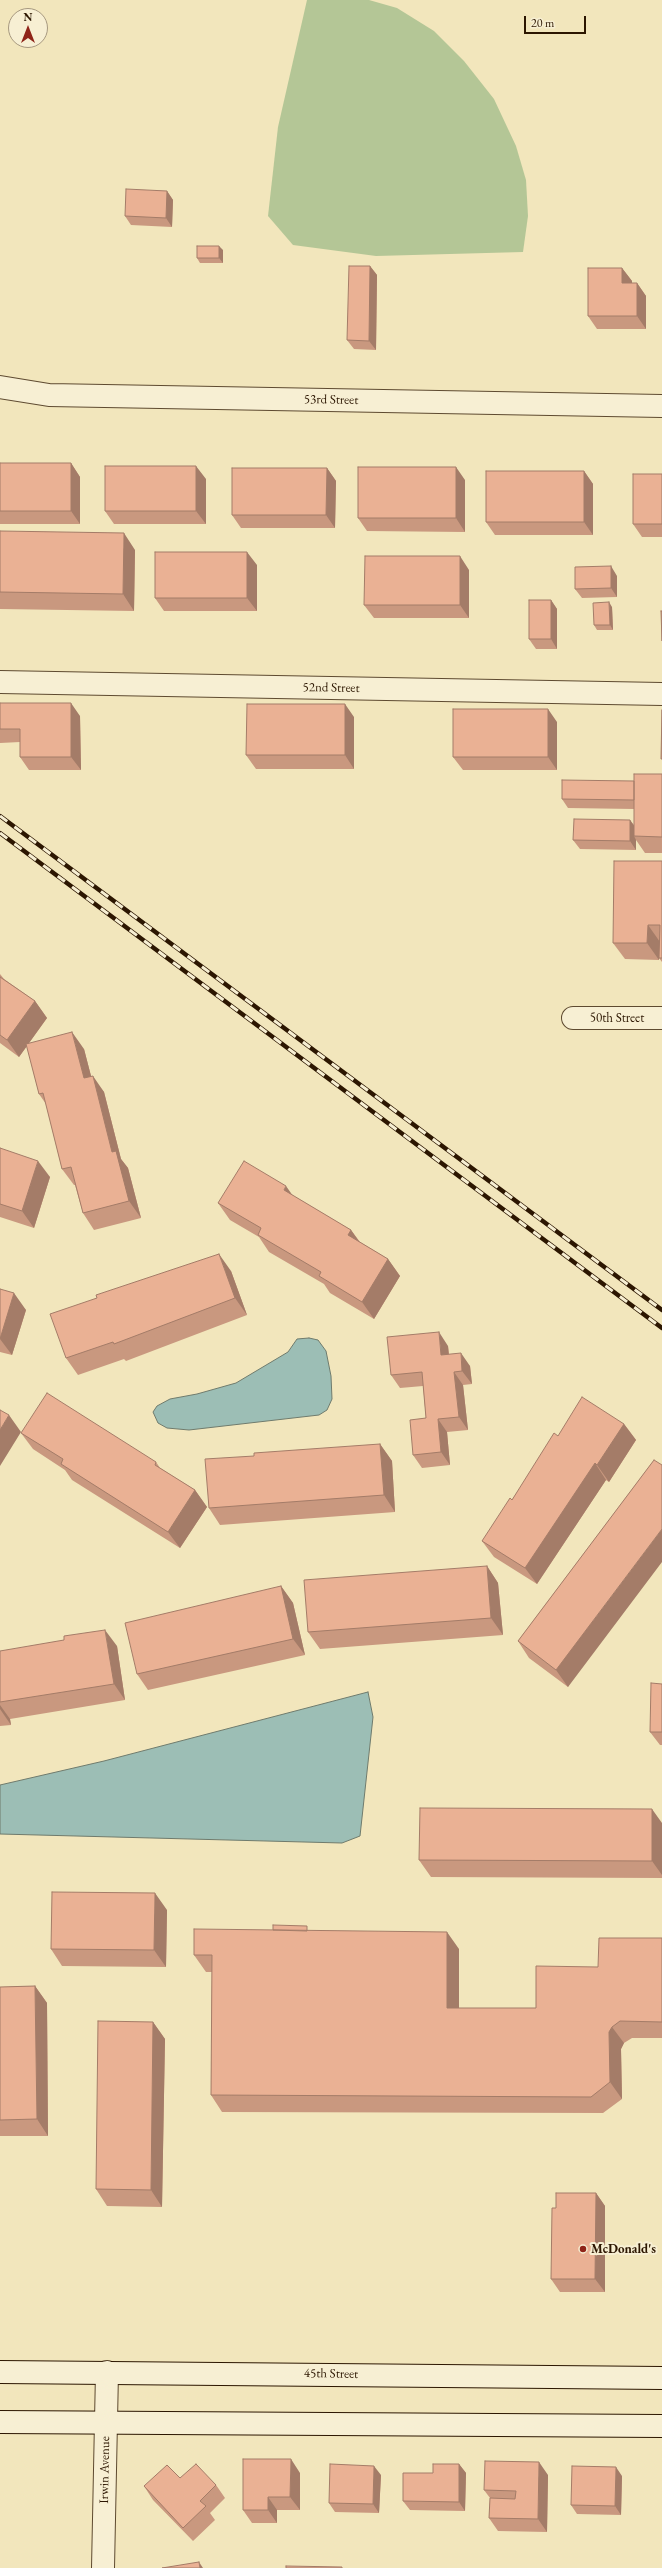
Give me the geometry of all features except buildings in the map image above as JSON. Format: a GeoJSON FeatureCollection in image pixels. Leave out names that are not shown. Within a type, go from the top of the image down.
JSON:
{"type":"FeatureCollection","features":[{"type":"Feature","properties":{"kind":"street","name":"53rd Street"},"geometry":{"type":"LineString","coordinates":[[0,386],[49,395],[662,406]]}},
{"type":"Feature","properties":{"kind":"street","name":"52nd Street"},"geometry":{"type":"LineString","coordinates":[[0,682],[662,694]]}},
{"type":"Feature","properties":{"kind":"street","name":"50th Street"},"geometry":{"type":"LineString","coordinates":[[573,1018],[662,1018]]}},
{"type":"Feature","properties":{"kind":"street","name":"45th Street"},"geometry":{"type":"LineString","coordinates":[[0,2372],[662,2378]]}},
{"type":"Feature","properties":{"kind":"street","name":"Irwin Avenue"},"geometry":{"type":"LineString","coordinates":[[103,2568],[107,2372]]}},
{"type":"Feature","properties":{"kind":"street"},"geometry":{"type":"LineString","coordinates":[[0,2422],[662,2426]]}},
{"type":"Feature","properties":{"kind":"green space"},"geometry":{"type":"Polygon","coordinates":[[[307,0],[369,0],[397,8],[434,31],[464,61],[494,99],[516,146],[526,180],[528,216],[523,252],[376,256],[293,245],[268,216],[278,127],[307,0]]]}},
{"type":"Feature","properties":{"kind":"water"},"geometry":{"type":"Polygon","coordinates":[[[309,1338],[318,1340],[326,1351],[331,1376],[332,1399],[327,1410],[319,1415],[189,1430],[167,1428],[158,1423],[153,1412],[157,1406],[170,1399],[197,1394],[236,1383],[288,1352],[297,1339],[309,1338]]]}},
{"type":"Feature","properties":{"kind":"water"},"geometry":{"type":"Polygon","coordinates":[[[368,1692],[373,1717],[360,1836],[342,1843],[0,1834],[0,1785],[104,1761],[368,1692]]]}},
{"type":"Feature","properties":{"kind":"railway"},"geometry":{"type":"LineString","coordinates":[[0,816],[662,1310]]}},
{"type":"Feature","properties":{"kind":"railway"},"geometry":{"type":"LineString","coordinates":[[0,833],[662,1328]]}},
{"type":"Feature","properties":{"kind":"place","name":"McDonald's"},"geometry":{"type":"Point","coordinates":[583,2249]}}]}
